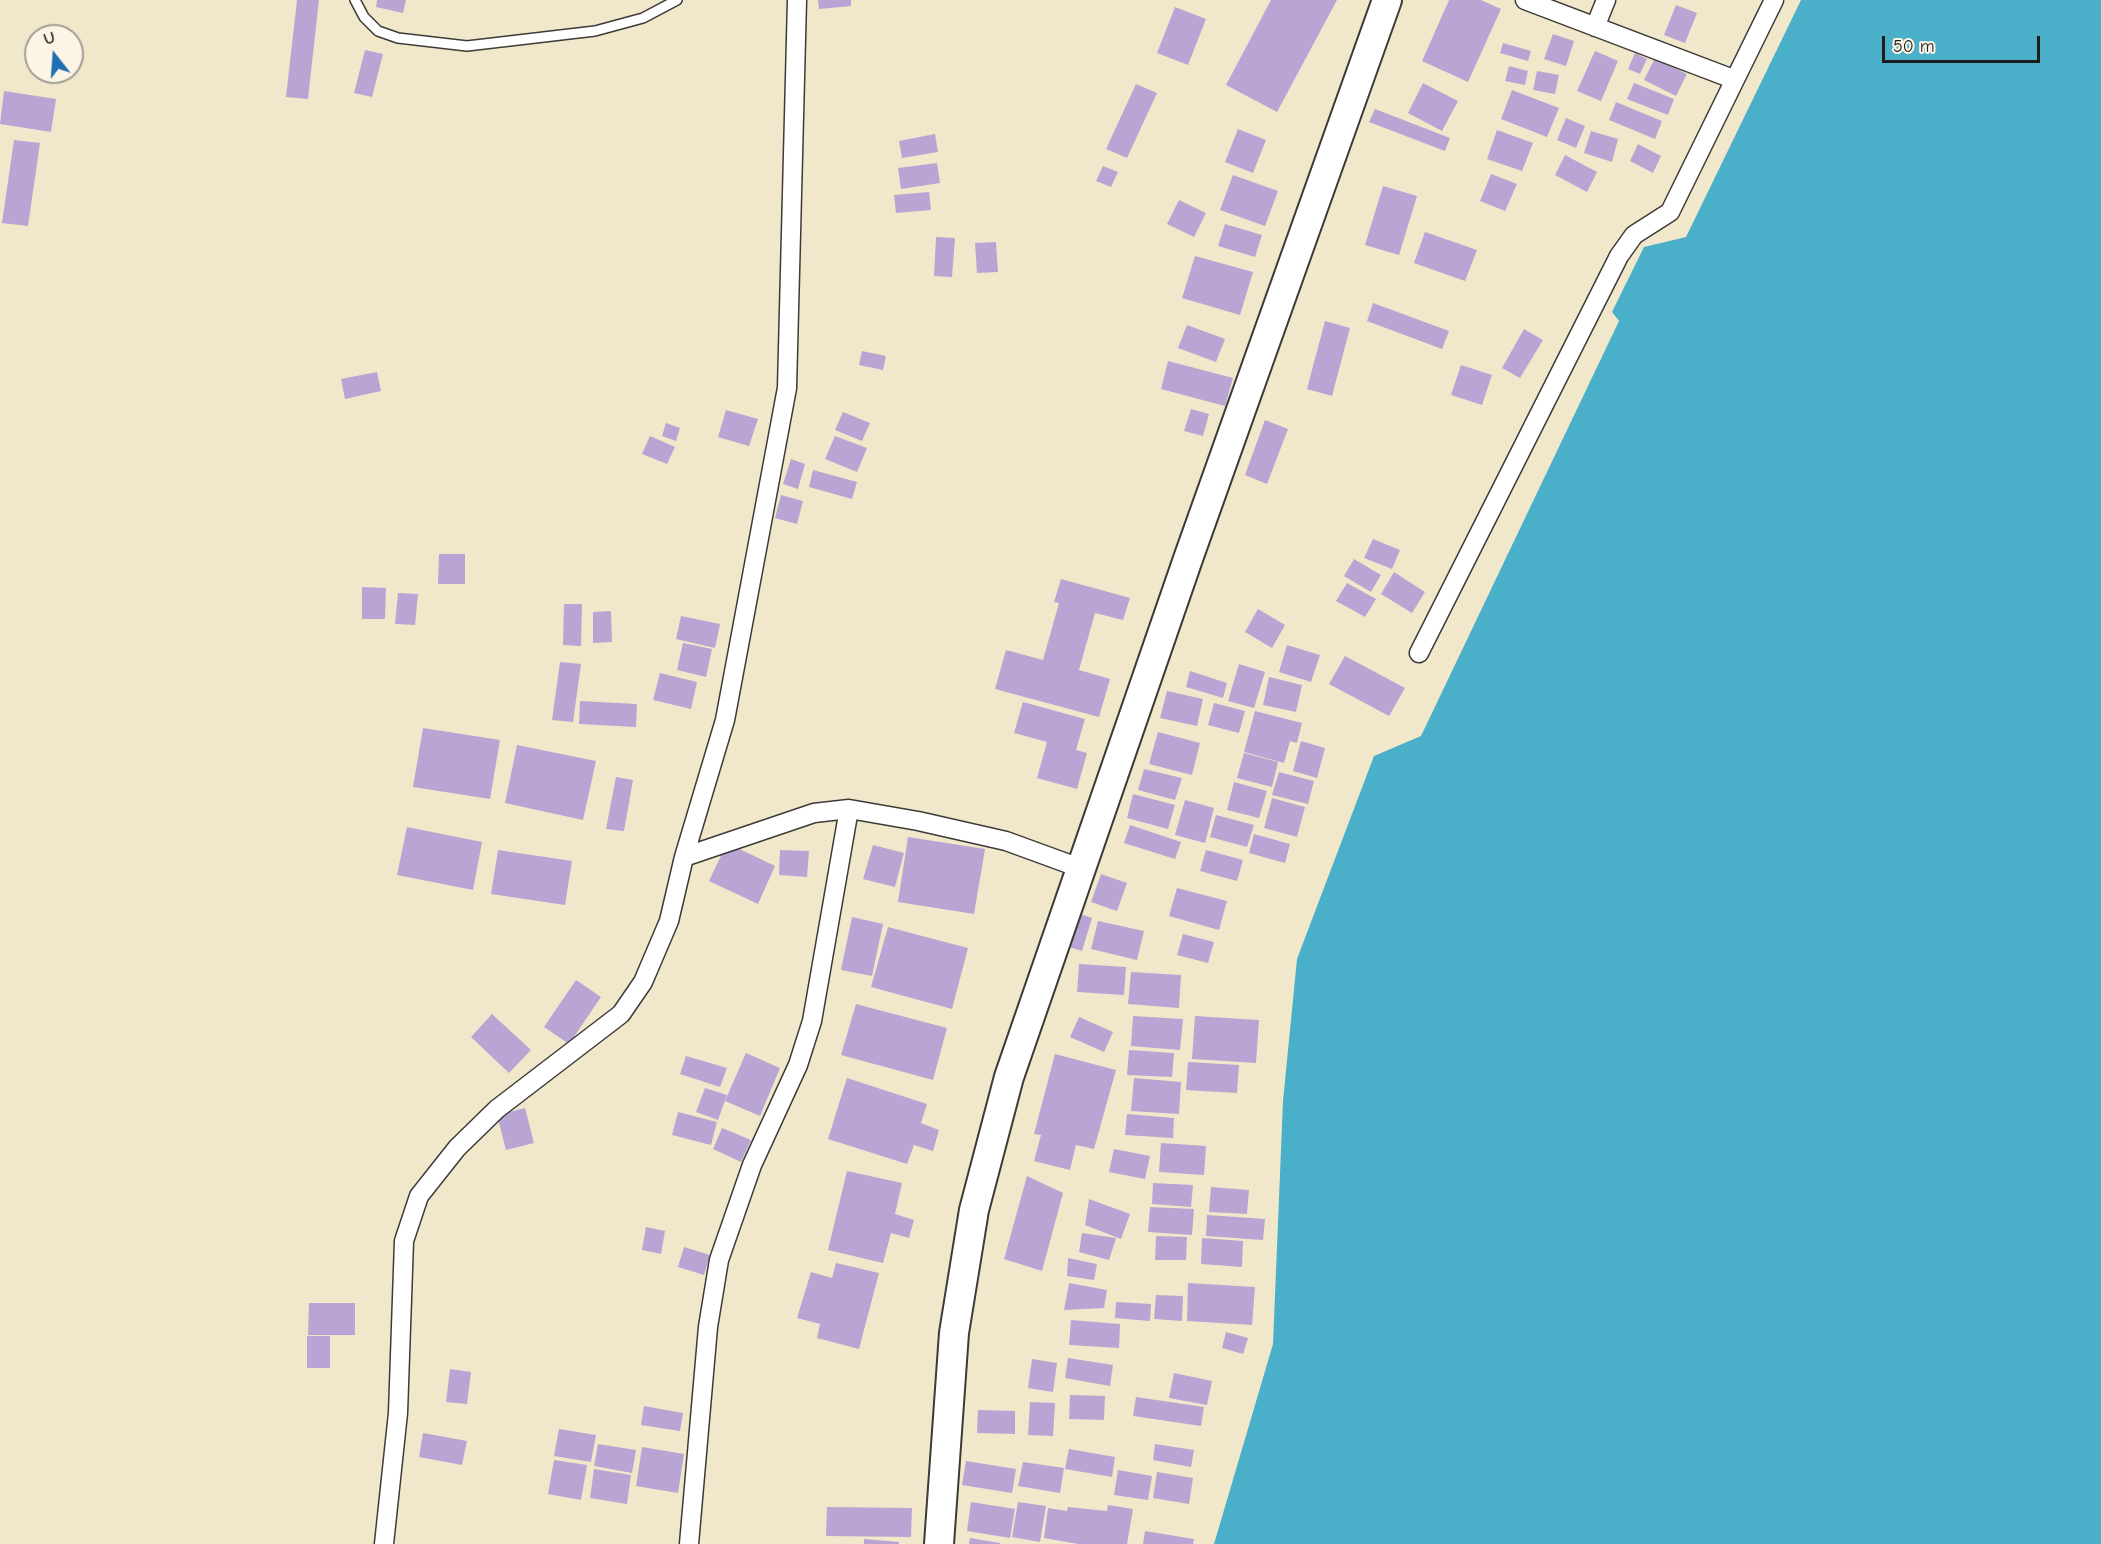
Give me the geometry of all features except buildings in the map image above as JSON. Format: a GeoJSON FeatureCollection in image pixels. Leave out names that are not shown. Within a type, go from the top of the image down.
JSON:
{"type":"FeatureCollection","features":[{"type":"Feature","properties":{"kind":"highway"},"geometry":{"type":"LineString","coordinates":[[939,1544],[954,1333],[974,1210],[1009,1077],[1080,868],[1388,0]]}},
{"type":"Feature","properties":{"kind":"street"},"geometry":{"type":"LineString","coordinates":[[384,1544],[398,1413],[404,1241],[419,1196],[457,1148],[497,1109],[621,1014],[643,982],[669,921],[684,857],[725,720],[788,388],[797,0]]}},
{"type":"Feature","properties":{"kind":"street"},"geometry":{"type":"LineString","coordinates":[[1525,0],[1733,79]]}},
{"type":"Feature","properties":{"kind":"street"},"geometry":{"type":"LineString","coordinates":[[1595,27],[1606,0]]}},
{"type":"Feature","properties":{"kind":"street"},"geometry":{"type":"LineString","coordinates":[[1419,653],[1619,256],[1634,235],[1670,212],[1733,79],[1774,0]]}},
{"type":"Feature","properties":{"kind":"street"},"geometry":{"type":"LineString","coordinates":[[684,857],[814,813],[849,809],[918,821],[1006,841],[1080,868]]}},
{"type":"Feature","properties":{"kind":"street"},"geometry":{"type":"LineString","coordinates":[[689,1544],[708,1327],[719,1260],[752,1165],[798,1065],[813,1021],[849,809]]}},
{"type":"Feature","properties":{"kind":"lane"},"geometry":{"type":"LineString","coordinates":[[355,0],[364,17],[378,31],[398,38],[467,46],[595,31],[643,18],[677,0]]}},
{"type":"Feature","properties":{"kind":"water"},"geometry":{"type":"Polygon","coordinates":[[[1801,0],[2101,0],[2101,1544],[1214,1544],[1273,1344],[1283,1101],[1297,959],[1374,756],[1421,736],[1619,321],[1612,312],[1644,247],[1686,237],[1801,0]]]}}]}
